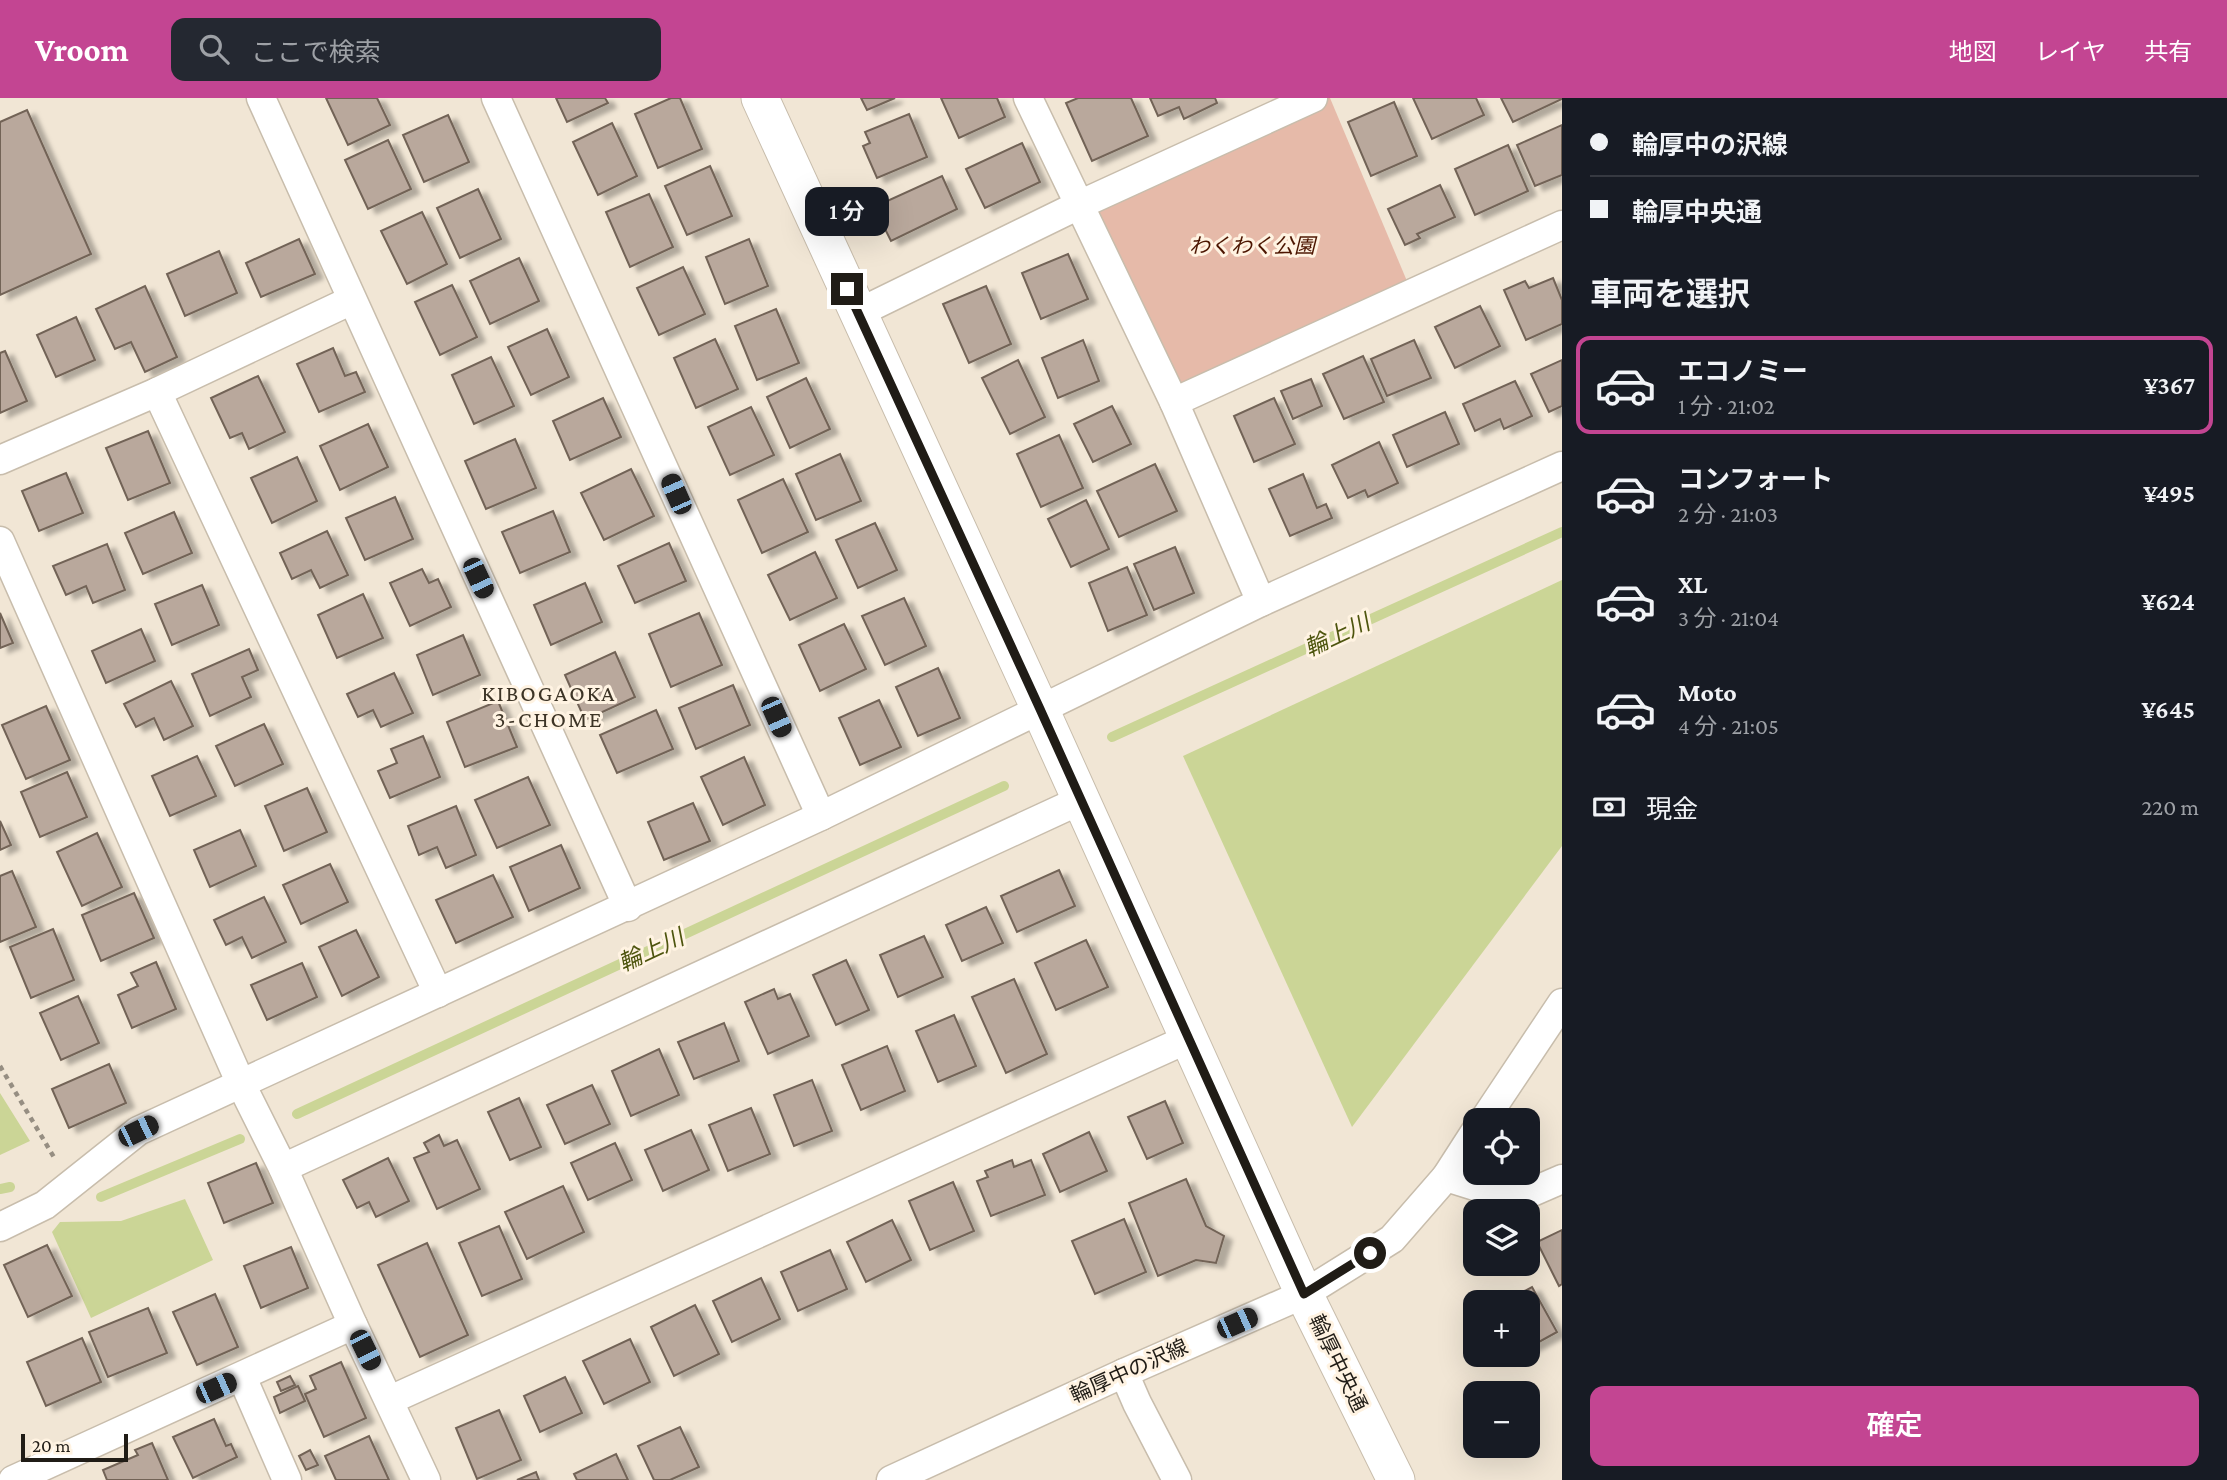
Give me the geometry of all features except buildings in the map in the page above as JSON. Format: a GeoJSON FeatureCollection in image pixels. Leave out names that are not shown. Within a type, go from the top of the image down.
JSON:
{"type":"FeatureCollection","features":[{"type":"Feature","properties":{"kind":"street"},"geometry":{"type":"LineString","coordinates":[[261,98],[628,907]]}},
{"type":"Feature","properties":{"kind":"street"},"geometry":{"type":"LineString","coordinates":[[496,98],[821,816]]}},
{"type":"Feature","properties":{"kind":"street","name":"輪厚中央通"},"geometry":{"type":"LineString","coordinates":[[760,98],[1190,1038],[1304,1294],[1396,1480]]}},
{"type":"Feature","properties":{"kind":"street"},"geometry":{"type":"LineString","coordinates":[[1028,98],[1174,402],[1261,602]]}},
{"type":"Feature","properties":{"kind":"street"},"geometry":{"type":"LineString","coordinates":[[858,313],[1079,205],[1313,98]]}},
{"type":"Feature","properties":{"kind":"street"},"geometry":{"type":"LineString","coordinates":[[1174,402],[1562,225]]}},
{"type":"Feature","properties":{"kind":"street"},"geometry":{"type":"LineString","coordinates":[[0,460],[157,392],[352,300]]}},
{"type":"Feature","properties":{"kind":"street"},"geometry":{"type":"LineString","coordinates":[[157,392],[438,993]]}},
{"type":"Feature","properties":{"kind":"street"},"geometry":{"type":"LineString","coordinates":[[0,1227],[45,1205],[138,1131],[628,907],[1261,602],[1562,466]]}},
{"type":"Feature","properties":{"kind":"street"},"geometry":{"type":"LineString","coordinates":[[0,541],[241,1084],[283,1168],[426,1480]]}},
{"type":"Feature","properties":{"kind":"street"},"geometry":{"type":"LineString","coordinates":[[283,1168],[1081,800]]}},
{"type":"Feature","properties":{"kind":"street"},"geometry":{"type":"LineString","coordinates":[[1491,1108],[1562,1003]]}},
{"type":"Feature","properties":{"kind":"street"},"geometry":{"type":"LineString","coordinates":[[390,1400],[1190,1038]]}},
{"type":"Feature","properties":{"kind":"street","name":"輪厚中の沢線"},"geometry":{"type":"LineString","coordinates":[[891,1480],[1304,1294],[1392,1239],[1446,1177],[1463,1151]]}},
{"type":"Feature","properties":{"kind":"street"},"geometry":{"type":"LineString","coordinates":[[1446,1177],[1516,1199],[1562,1179]]}},
{"type":"Feature","properties":{"kind":"street"},"geometry":{"type":"LineString","coordinates":[[13,1480],[353,1325]]}},
{"type":"Feature","properties":{"kind":"street"},"geometry":{"type":"LineString","coordinates":[[1124,1373],[1177,1480]]}},
{"type":"Feature","properties":{"kind":"street"},"geometry":{"type":"LineString","coordinates":[[242,1377],[286,1480]]}},
{"type":"Feature","properties":{"kind":"path"},"geometry":{"type":"LineString","coordinates":[[0,1066],[49,1148]]}},
{"type":"Feature","properties":{"kind":"green space","name":"わくわく公園"},"geometry":{"type":"Polygon","coordinates":[[[1313,98],[1330,98],[1412,293],[1174,402],[1079,205],[1313,98]]]}},
{"type":"Feature","properties":{"kind":"shaded area"},"geometry":{"type":"Polygon","coordinates":[[[1562,580],[1562,846],[1352,1127],[1183,756],[1562,580]]]}},
{"type":"Feature","properties":{"kind":"shaded area"},"geometry":{"type":"Polygon","coordinates":[[[0,1093],[30,1141],[0,1155],[0,1093]]]}},
{"type":"Feature","properties":{"kind":"shaded area"},"geometry":{"type":"Polygon","coordinates":[[[185,1199],[213,1260],[91,1318],[52,1232],[60,1222],[121,1221],[185,1199]]]}},
{"type":"Feature","properties":{"kind":"waterway","name":"輪上川"},"geometry":{"type":"LineString","coordinates":[[1112,737],[1562,532]]}},
{"type":"Feature","properties":{"kind":"waterway","name":"輪上川"},"geometry":{"type":"LineString","coordinates":[[297,1114],[1004,786]]}},
{"type":"Feature","properties":{"kind":"waterway","name":"輪上川"},"geometry":{"type":"LineString","coordinates":[[101,1197],[240,1139]]}},
{"type":"Feature","properties":{"kind":"waterway","name":"輪上川"},"geometry":{"type":"LineString","coordinates":[[0,1189],[10,1187]]}},
{"type":"Feature","properties":{"kind":"district","name":"KIBOGAOKA 3-CHOME"},"geometry":{"type":"Point","coordinates":[549,706]}},
{"type":"Feature","properties":{"kind":"route"},"geometry":{"type":"LineString","coordinates":[[847,289],[1190,1038],[1304,1294],[1370,1253]]}}]}
